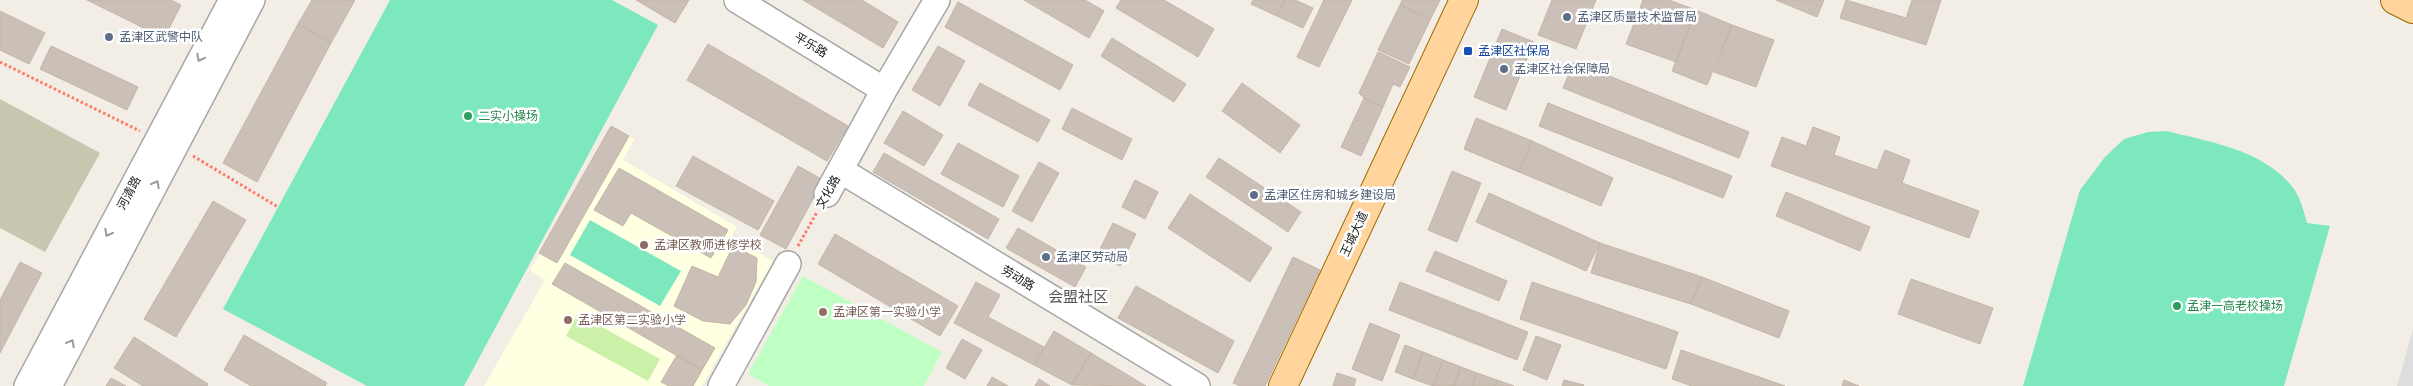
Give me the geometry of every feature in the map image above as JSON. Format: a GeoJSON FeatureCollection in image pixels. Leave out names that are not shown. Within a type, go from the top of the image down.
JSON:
{"type":"FeatureCollection","features":[{"type":"Feature","properties":{"kind":"main road","name":"王城大道"},"geometry":{"type":"LineString","coordinates":[[1283,386],[1464,0]]}},
{"type":"Feature","properties":{"kind":"main road","name":"王城大道"},"geometry":{"type":"LineString","coordinates":[[1297,386],[1478,0]]}},
{"type":"Feature","properties":{"kind":"main road"},"geometry":{"type":"LineString","coordinates":[[2395,0],[2413,10]]}},
{"type":"Feature","properties":{"kind":"street","name":"河清路"},"geometry":{"type":"LineString","coordinates":[[28,386],[232,0]]}},
{"type":"Feature","properties":{"kind":"street","name":"河清路"},"geometry":{"type":"LineString","coordinates":[[49,386],[252,0]]}},
{"type":"Feature","properties":{"kind":"street","name":"平乐路"},"geometry":{"type":"LineString","coordinates":[[737,0],[884,90]]}},
{"type":"Feature","properties":{"kind":"street","name":"文化路"},"geometry":{"type":"LineString","coordinates":[[827,194],[884,90],[937,0]]}},
{"type":"Feature","properties":{"kind":"street","name":"劳动路"},"geometry":{"type":"LineString","coordinates":[[840,170],[1197,386]]}},
{"type":"Feature","properties":{"kind":"street"},"geometry":{"type":"LineString","coordinates":[[721,386],[788,264]]}},
{"type":"Feature","properties":{"kind":"path","name":"文化路"},"geometry":{"type":"LineString","coordinates":[[788,264],[827,194]]}},
{"type":"Feature","properties":{"kind":"shaded area"},"geometry":{"type":"Polygon","coordinates":[[[0,99],[100,153],[45,252],[0,228],[0,99]]]}},
{"type":"Feature","properties":{"kind":"shaded area","name":"孟津区教师进修学校"},"geometry":{"type":"Polygon","coordinates":[[[611,126],[634,139],[623,160],[737,227],[731,237],[773,261],[702,386],[484,386],[545,280],[530,270],[611,126]]]}},
{"type":"Feature","properties":{"kind":"shaded area"},"geometry":{"type":"Polygon","coordinates":[[[2413,329],[2413,386],[2397,386],[2413,329]]]}},
{"type":"Feature","properties":{"kind":"green space","name":"二实小操场"},"geometry":{"type":"Polygon","coordinates":[[[390,0],[612,0],[658,25],[464,386],[367,386],[223,309],[390,0]]]}},
{"type":"Feature","properties":{"kind":"green space","name":"孟津一高老校操场"},"geometry":{"type":"Polygon","coordinates":[[[2167,131],[2233,148],[2264,162],[2278,172],[2293,188],[2301,202],[2307,223],[2330,226],[2284,386],[2023,386],[2080,190],[2105,157],[2124,139],[2148,132],[2167,131]]]}},
{"type":"Feature","properties":{"kind":"green space"},"geometry":{"type":"Polygon","coordinates":[[[590,220],[681,271],[660,306],[570,255],[590,220]]]}},
{"type":"Feature","properties":{"kind":"green space","name":"孟津区第一实验小学"},"geometry":{"type":"Polygon","coordinates":[[[803,276],[942,352],[924,386],[769,386],[748,374],[803,276]]]}},
{"type":"Feature","properties":{"kind":"green space"},"geometry":{"type":"Polygon","coordinates":[[[578,314],[660,359],[648,381],[566,336],[578,314]]]}},
{"type":"Feature","properties":{"kind":"building"},"geometry":{"type":"Polygon","coordinates":[[[87,0],[171,0],[181,5],[164,38],[87,0]]]}},
{"type":"Feature","properties":{"kind":"building"},"geometry":{"type":"Polygon","coordinates":[[[312,0],[355,0],[331,43],[298,24],[312,0]]]}},
{"type":"Feature","properties":{"kind":"building"},"geometry":{"type":"Polygon","coordinates":[[[636,0],[689,0],[675,23],[636,0]]]}},
{"type":"Feature","properties":{"kind":"building"},"geometry":{"type":"Polygon","coordinates":[[[803,0],[862,0],[898,22],[883,48],[803,0]]]}},
{"type":"Feature","properties":{"kind":"building"},"geometry":{"type":"Polygon","coordinates":[[[1024,0],[1085,0],[1104,11],[1089,38],[1024,0]]]}},
{"type":"Feature","properties":{"kind":"building"},"geometry":{"type":"Polygon","coordinates":[[[1121,0],[1164,0],[1214,29],[1198,57],[1116,8],[1121,0]]]}},
{"type":"Feature","properties":{"kind":"building"},"geometry":{"type":"Polygon","coordinates":[[[1253,0],[1285,0],[1277,16],[1251,4],[1253,0]]]}},
{"type":"Feature","properties":{"kind":"building"},"geometry":{"type":"Polygon","coordinates":[[[1285,0],[1295,0],[1313,8],[1303,28],[1277,16],[1285,0]]]}},
{"type":"Feature","properties":{"kind":"building"},"geometry":{"type":"Polygon","coordinates":[[[1324,0],[1352,0],[1319,67],[1297,57],[1324,0]]]}},
{"type":"Feature","properties":{"kind":"building"},"geometry":{"type":"Polygon","coordinates":[[[1402,0],[1440,0],[1430,20],[1400,5],[1402,0]]]}},
{"type":"Feature","properties":{"kind":"building","name":"孟津区质量技术监督局"},"geometry":{"type":"Polygon","coordinates":[[[1552,0],[1596,0],[1576,49],[1538,35],[1552,0]]]}},
{"type":"Feature","properties":{"kind":"building"},"geometry":{"type":"Polygon","coordinates":[[[1643,0],[1669,0],[1696,10],[1676,62],[1626,44],[1643,0]]]}},
{"type":"Feature","properties":{"kind":"building"},"geometry":{"type":"Polygon","coordinates":[[[1776,0],[1824,0],[1817,17],[1776,0]]]}},
{"type":"Feature","properties":{"kind":"building"},"geometry":{"type":"Polygon","coordinates":[[[1846,0],[1906,18],[1912,0],[1941,0],[1926,45],[1840,18],[1846,0]]]}},
{"type":"Feature","properties":{"kind":"building"},"geometry":{"type":"Polygon","coordinates":[[[958,2],[1073,65],[1060,90],[945,27],[958,2]]]}},
{"type":"Feature","properties":{"kind":"building"},"geometry":{"type":"Polygon","coordinates":[[[1400,5],[1430,20],[1409,64],[1378,50],[1400,5]]]}},
{"type":"Feature","properties":{"kind":"building"},"geometry":{"type":"Polygon","coordinates":[[[1696,10],[1732,25],[1707,85],[1672,71],[1696,10]]]}},
{"type":"Feature","properties":{"kind":"building"},"geometry":{"type":"Polygon","coordinates":[[[0,11],[45,33],[29,64],[0,50],[0,11]]]}},
{"type":"Feature","properties":{"kind":"building"},"geometry":{"type":"Polygon","coordinates":[[[298,24],[331,43],[257,182],[223,163],[298,24]]]}},
{"type":"Feature","properties":{"kind":"building"},"geometry":{"type":"Polygon","coordinates":[[[1732,25],[1774,40],[1756,87],[1714,72],[1732,25]]]}},
{"type":"Feature","properties":{"kind":"building","name":"孟津区社会保障局"},"geometry":{"type":"Polygon","coordinates":[[[1502,29],[1534,42],[1506,110],[1474,97],[1502,29]]]}},
{"type":"Feature","properties":{"kind":"building"},"geometry":{"type":"Polygon","coordinates":[[[1112,38],[1186,84],[1174,102],[1101,56],[1112,38]]]}},
{"type":"Feature","properties":{"kind":"building"},"geometry":{"type":"Polygon","coordinates":[[[708,44],[848,126],[827,161],[687,80],[708,44]]]}},
{"type":"Feature","properties":{"kind":"building"},"geometry":{"type":"Polygon","coordinates":[[[51,46],[138,87],[127,110],[40,69],[51,46]]]}},
{"type":"Feature","properties":{"kind":"building"},"geometry":{"type":"Polygon","coordinates":[[[938,46],[965,61],[940,106],[912,90],[938,46]]]}},
{"type":"Feature","properties":{"kind":"building"},"geometry":{"type":"Polygon","coordinates":[[[1378,52],[1410,67],[1400,87],[1393,84],[1383,107],[1364,98],[1359,93],[1378,52]]]}},
{"type":"Feature","properties":{"kind":"building"},"geometry":{"type":"Polygon","coordinates":[[[1574,62],[1749,132],[1739,158],[1563,88],[1574,62]]]}},
{"type":"Feature","properties":{"kind":"building"},"geometry":{"type":"Polygon","coordinates":[[[980,83],[1050,120],[1038,142],[968,105],[980,83]]]}},
{"type":"Feature","properties":{"kind":"building"},"geometry":{"type":"Polygon","coordinates":[[[1242,83],[1300,125],[1280,153],[1222,111],[1242,83]]]}},
{"type":"Feature","properties":{"kind":"building"},"geometry":{"type":"Polygon","coordinates":[[[1364,98],[1383,107],[1361,156],[1341,147],[1364,98]]]}},
{"type":"Feature","properties":{"kind":"building"},"geometry":{"type":"Polygon","coordinates":[[[1548,103],[1732,176],[1723,198],[1539,126],[1548,103]]]}},
{"type":"Feature","properties":{"kind":"building"},"geometry":{"type":"Polygon","coordinates":[[[1072,108],[1132,139],[1122,160],[1062,129],[1072,108]]]}},
{"type":"Feature","properties":{"kind":"building"},"geometry":{"type":"Polygon","coordinates":[[[903,111],[943,135],[924,166],[884,143],[903,111]]]}},
{"type":"Feature","properties":{"kind":"building"},"geometry":{"type":"Polygon","coordinates":[[[1476,118],[1532,141],[1519,172],[1464,149],[1476,118]]]}},
{"type":"Feature","properties":{"kind":"building"},"geometry":{"type":"Polygon","coordinates":[[[611,126],[629,136],[557,263],[539,253],[611,126]]]}},
{"type":"Feature","properties":{"kind":"building"},"geometry":{"type":"Polygon","coordinates":[[[1813,127],[1840,137],[1834,155],[1877,170],[1885,150],[1910,160],[1902,183],[1979,211],[1969,238],[1771,166],[1782,137],[1806,146],[1813,127]]]}},
{"type":"Feature","properties":{"kind":"building"},"geometry":{"type":"Polygon","coordinates":[[[1532,141],[1613,178],[1601,206],[1519,172],[1532,141]]]}},
{"type":"Feature","properties":{"kind":"building"},"geometry":{"type":"Polygon","coordinates":[[[958,143],[1019,176],[1003,207],[941,174],[958,143]]]}},
{"type":"Feature","properties":{"kind":"building"},"geometry":{"type":"Polygon","coordinates":[[[884,153],[999,219],[988,239],[873,172],[884,153]]]}},
{"type":"Feature","properties":{"kind":"building"},"geometry":{"type":"Polygon","coordinates":[[[693,156],[774,201],[758,230],[676,186],[693,156]]]}},
{"type":"Feature","properties":{"kind":"building","name":"孟津区住房和城乡建设局"},"geometry":{"type":"Polygon","coordinates":[[[1219,158],[1301,212],[1288,232],[1206,177],[1219,158]]]}},
{"type":"Feature","properties":{"kind":"building"},"geometry":{"type":"Polygon","coordinates":[[[1039,162],[1059,173],[1032,222],[1012,211],[1039,162]]]}},
{"type":"Feature","properties":{"kind":"building"},"geometry":{"type":"Polygon","coordinates":[[[798,166],[823,180],[786,249],[760,235],[798,166]]]}},
{"type":"Feature","properties":{"kind":"building"},"geometry":{"type":"Polygon","coordinates":[[[619,168],[728,230],[711,258],[631,213],[623,226],[594,210],[619,168]]]}},
{"type":"Feature","properties":{"kind":"building"},"geometry":{"type":"Polygon","coordinates":[[[1452,171],[1481,183],[1457,242],[1428,230],[1452,171]]]}},
{"type":"Feature","properties":{"kind":"building"},"geometry":{"type":"Polygon","coordinates":[[[1135,180],[1158,192],[1145,219],[1122,207],[1135,180]]]}},
{"type":"Feature","properties":{"kind":"building"},"geometry":{"type":"Polygon","coordinates":[[[1786,192],[1870,227],[1860,251],[1776,216],[1786,192]]]}},
{"type":"Feature","properties":{"kind":"building"},"geometry":{"type":"Polygon","coordinates":[[[1489,193],[1600,243],[1586,271],[1476,222],[1489,193]]]}},
{"type":"Feature","properties":{"kind":"building"},"geometry":{"type":"Polygon","coordinates":[[[1190,194],[1272,248],[1250,282],[1168,228],[1190,194]]]}},
{"type":"Feature","properties":{"kind":"building"},"geometry":{"type":"Polygon","coordinates":[[[213,201],[246,220],[176,337],[144,319],[213,201]]]}},
{"type":"Feature","properties":{"kind":"building"},"geometry":{"type":"Polygon","coordinates":[[[1113,223],[1136,234],[1120,266],[1097,255],[1113,223]]]}},
{"type":"Feature","properties":{"kind":"building","name":"孟津区劳动局"},"geometry":{"type":"Polygon","coordinates":[[[1018,228],[1086,267],[1075,287],[1006,248],[1018,228]]]}},
{"type":"Feature","properties":{"kind":"building"},"geometry":{"type":"Polygon","coordinates":[[[835,234],[958,306],[940,336],[818,264],[835,234]]]}},
{"type":"Feature","properties":{"kind":"building"},"geometry":{"type":"Polygon","coordinates":[[[1600,243],[1702,277],[1691,304],[1591,273],[1600,243]]]}},
{"type":"Feature","properties":{"kind":"building","name":"孟津区教师进修学校"},"geometry":{"type":"Polygon","coordinates":[[[733,246],[757,258],[756,282],[746,305],[730,324],[703,321],[674,306],[692,266],[718,277],[733,246]]]}},
{"type":"Feature","properties":{"kind":"building"},"geometry":{"type":"Polygon","coordinates":[[[1435,251],[1507,281],[1499,301],[1426,271],[1435,251]]]}},
{"type":"Feature","properties":{"kind":"building"},"geometry":{"type":"Polygon","coordinates":[[[1293,257],[1320,270],[1265,386],[1241,386],[1233,383],[1293,257]]]}},
{"type":"Feature","properties":{"kind":"building"},"geometry":{"type":"Polygon","coordinates":[[[20,262],[42,273],[0,353],[0,300],[20,262]]]}},
{"type":"Feature","properties":{"kind":"building"},"geometry":{"type":"Polygon","coordinates":[[[565,263],[715,348],[702,370],[552,284],[565,263]]]}},
{"type":"Feature","properties":{"kind":"building"},"geometry":{"type":"Polygon","coordinates":[[[1702,277],[1789,311],[1779,338],[1691,304],[1702,277]]]}},
{"type":"Feature","properties":{"kind":"building"},"geometry":{"type":"Polygon","coordinates":[[[1911,279],[1993,308],[1980,344],[1898,314],[1911,279]]]}},
{"type":"Feature","properties":{"kind":"building"},"geometry":{"type":"Polygon","coordinates":[[[976,282],[1000,295],[988,317],[1044,347],[1034,365],[954,323],[976,282]]]}},
{"type":"Feature","properties":{"kind":"building"},"geometry":{"type":"Polygon","coordinates":[[[1400,282],[1528,332],[1517,360],[1389,310],[1400,282]]]}},
{"type":"Feature","properties":{"kind":"building"},"geometry":{"type":"Polygon","coordinates":[[[1532,282],[1678,332],[1666,369],[1520,319],[1532,282]]]}},
{"type":"Feature","properties":{"kind":"building"},"geometry":{"type":"Polygon","coordinates":[[[1136,286],[1234,341],[1218,373],[1118,318],[1136,286]]]}},
{"type":"Feature","properties":{"kind":"building"},"geometry":{"type":"Polygon","coordinates":[[[1370,323],[1400,335],[1382,381],[1352,369],[1370,323]]]}},
{"type":"Feature","properties":{"kind":"building"},"geometry":{"type":"Polygon","coordinates":[[[1054,331],[1091,353],[1072,385],[1034,365],[1054,331]]]}},
{"type":"Feature","properties":{"kind":"building"},"geometry":{"type":"Polygon","coordinates":[[[244,335],[327,383],[325,386],[251,386],[224,370],[244,335]]]}},
{"type":"Feature","properties":{"kind":"building"},"geometry":{"type":"Polygon","coordinates":[[[1536,336],[1561,345],[1547,380],[1523,370],[1536,336]]]}},
{"type":"Feature","properties":{"kind":"building"},"geometry":{"type":"Polygon","coordinates":[[[134,337],[208,384],[207,386],[143,386],[114,368],[134,337]]]}},
{"type":"Feature","properties":{"kind":"building"},"geometry":{"type":"Polygon","coordinates":[[[962,339],[982,350],[965,379],[946,368],[962,339]]]}},
{"type":"Feature","properties":{"kind":"building"},"geometry":{"type":"Polygon","coordinates":[[[1405,345],[1423,352],[1413,379],[1395,372],[1405,345]]]}},
{"type":"Feature","properties":{"kind":"building"},"geometry":{"type":"Polygon","coordinates":[[[1681,350],[1785,386],[1692,386],[1672,379],[1681,350]]]}},
{"type":"Feature","properties":{"kind":"building"},"geometry":{"type":"Polygon","coordinates":[[[1423,352],[1443,360],[1433,386],[1413,379],[1423,352]]]}},
{"type":"Feature","properties":{"kind":"building"},"geometry":{"type":"Polygon","coordinates":[[[1091,353],[1146,386],[1072,385],[1091,353]]]}},
{"type":"Feature","properties":{"kind":"building"},"geometry":{"type":"Polygon","coordinates":[[[677,355],[702,370],[693,386],[669,386],[661,382],[677,355]]]}},
{"type":"Feature","properties":{"kind":"building"},"geometry":{"type":"Polygon","coordinates":[[[1443,360],[1461,367],[1454,386],[1433,386],[1443,360]]]}},
{"type":"Feature","properties":{"kind":"building"},"geometry":{"type":"Polygon","coordinates":[[[1461,367],[1477,373],[1472,386],[1454,386],[1461,367]]]}},
{"type":"Feature","properties":{"kind":"building"},"geometry":{"type":"Polygon","coordinates":[[[1337,373],[1356,379],[1354,386],[1333,386],[1337,373]]]}},
{"type":"Feature","properties":{"kind":"building"},"geometry":{"type":"Polygon","coordinates":[[[1477,373],[1497,380],[1495,386],[1472,386],[1477,373]]]}},
{"type":"Feature","properties":{"kind":"building"},"geometry":{"type":"Polygon","coordinates":[[[992,377],[1008,386],[987,386],[992,377]]]}},
{"type":"Feature","properties":{"kind":"building"},"geometry":{"type":"Polygon","coordinates":[[[111,378],[126,386],[106,386],[111,378]]]}},
{"type":"Feature","properties":{"kind":"building"},"geometry":{"type":"Polygon","coordinates":[[[1039,379],[1050,386],[1035,386],[1039,379]]]}},
{"type":"Feature","properties":{"kind":"building"},"geometry":{"type":"Polygon","coordinates":[[[1497,380],[1514,386],[1495,386],[1497,380]]]}},
{"type":"Feature","properties":{"kind":"building"},"geometry":{"type":"Polygon","coordinates":[[[1564,380],[1584,385],[1562,386],[1564,380]]]}},
{"type":"Feature","properties":{"kind":"building"},"geometry":{"type":"Polygon","coordinates":[[[1844,380],[1859,386],[1842,386],[1844,380]]]}},
{"type":"Feature","properties":{"kind":"place","name":"孟津区质量技术监督局"},"geometry":{"type":"Point","coordinates":[1567,17]}},
{"type":"Feature","properties":{"kind":"place","name":"孟津区武警中队"},"geometry":{"type":"Point","coordinates":[109,37]}},
{"type":"Feature","properties":{"kind":"place","name":"孟津区社保局"},"geometry":{"type":"Point","coordinates":[1468,51]}},
{"type":"Feature","properties":{"kind":"place","name":"孟津区社会保障局"},"geometry":{"type":"Point","coordinates":[1504,69]}},
{"type":"Feature","properties":{"kind":"place","name":"二实小操场"},"geometry":{"type":"Point","coordinates":[468,116]}},
{"type":"Feature","properties":{"kind":"place","name":"孟津区住房和城乡建设局"},"geometry":{"type":"Point","coordinates":[1254,195]}},
{"type":"Feature","properties":{"kind":"place","name":"孟津区教师进修学校"},"geometry":{"type":"Point","coordinates":[644,245]}},
{"type":"Feature","properties":{"kind":"place","name":"孟津区劳动局"},"geometry":{"type":"Point","coordinates":[1046,257]}},
{"type":"Feature","properties":{"kind":"place","name":"孟津一高老校操场"},"geometry":{"type":"Point","coordinates":[2177,306]}},
{"type":"Feature","properties":{"kind":"place","name":"孟津区第一实验小学"},"geometry":{"type":"Point","coordinates":[823,312]}},
{"type":"Feature","properties":{"kind":"place","name":"孟津区第二实验小学"},"geometry":{"type":"Point","coordinates":[568,320]}},
{"type":"Feature","properties":{"kind":"district","name":"会盟社区"},"geometry":{"type":"Point","coordinates":[1078,297]}}]}
